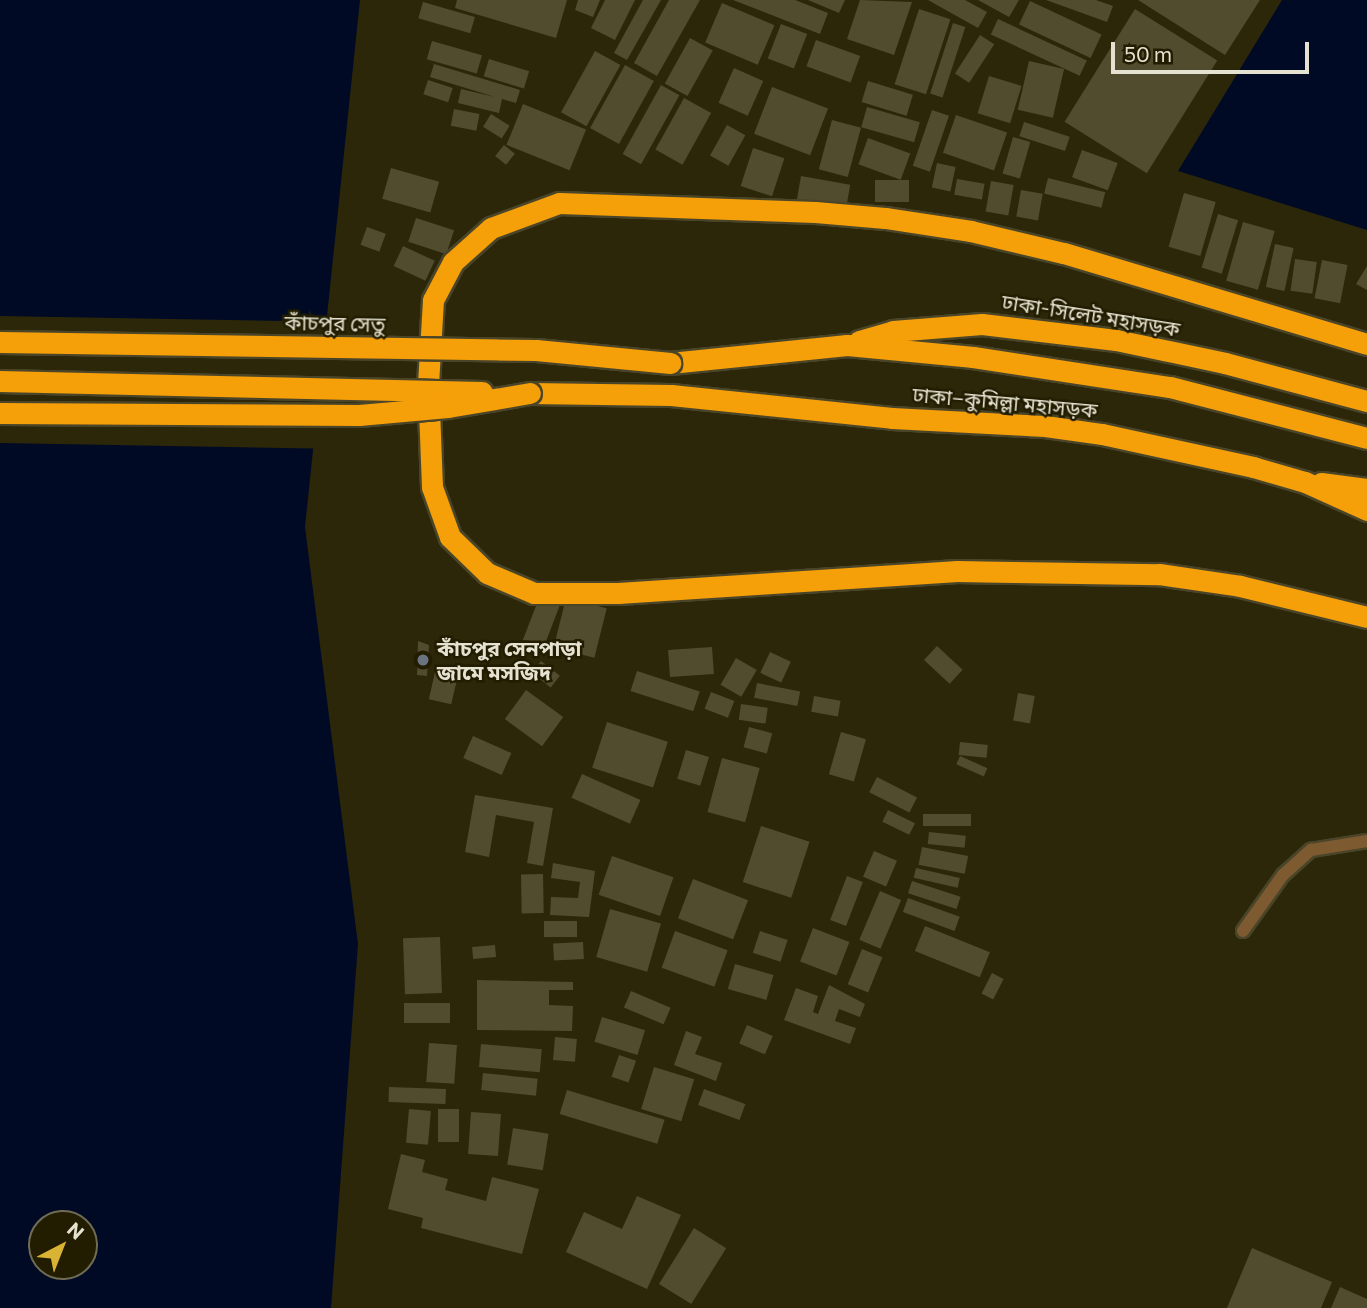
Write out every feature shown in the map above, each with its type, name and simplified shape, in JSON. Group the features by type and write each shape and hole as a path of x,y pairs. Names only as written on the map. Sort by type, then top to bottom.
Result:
{"highway":[{"path":"1367,344 1063,253 971,231 885,218 747,208 559,203 491,229 453,262 433,300 428,383 432,487 450,537 487,573 534,593 618,593 957,571 1159,574 1240,586 1367,617"},
{"name":"ঢাকা-সিলেট মহাসড়ক","path":"847,345 893,331 982,324 1116,340 1300,382 1367,401"},
{"name":"কাঁচপুর সেতু","path":"0,342 536,350 670,363"},
{"name":"ঢাকা–কুমিল্লা মহাসড়ক","path":"670,363 847,345 1082,372 1170,387 1367,438"},
{"path":"0,381 530,393"},
{"path":"0,413 359,415 448,407 530,393"},
{"name":"ঢাকা–কুমিল্লা মহাসড়ক","path":"530,393 671,395 892,418 1045,426 1207,456 1305,482 1367,510"},
{"path":"1305,482 1367,489"}],"lane":[{"path":"1243,930 1283,875 1311,850 1367,841"}],"water":[{"path":"0,0 360,0 305,527 358,944 331,1308 0,1308"},
{"path":"1282,0 1367,0 1367,230 1178,171"}],"pier":[{"path":"0,316 330,322 328,449 0,443"}],"building":[{"path":"457,0 567,0 556,38 455,8"},
{"path":"578,0 600,0 593,17 575,10"},
{"path":"605,0 635,0 615,40 591,28"},
{"path":"643,0 661,0 627,60 614,53"},
{"path":"669,0 700,0 657,76 634,63"},
{"path":"733,0 795,0 828,13 820,34"},
{"path":"808,0 845,0 839,13"},
{"path":"860,0 912,2 894,55 847,39"},
{"path":"928,0 965,0 987,12 978,28"},
{"path":"978,0 1019,0 1009,17"},
{"path":"1046,0 1096,0 1113,6 1107,22"},
{"path":"1138,0 1260,0 1225,55"},
{"path":"1030,1 1102,34 1091,58 1019,25"},
{"path":"423,2 475,17 470,33 418,18"},
{"path":"722,3 774,25 758,65 705,43"},
{"path":"919,9 950,19 926,94 895,84"},
{"path":"1135,9 1217,60 1147,173 1065,122"},
{"path":"998,19 1087,60 1080,76 991,34"},
{"path":"953,23 965,27 942,97 930,93"},
{"path":"781,24 807,34 794,69 768,59"},
{"path":"980,35 994,44 969,83 955,74"},
{"path":"690,38 713,51 688,96 665,83"},
{"path":"816,40 860,56 851,82 806,66"},
{"path":"432,41 482,55 477,74 427,59"},
{"path":"595,51 620,65 586,126 561,112"},
{"path":"489,59 529,71 524,88 484,76"},
{"path":"1029,61 1064,69 1053,118 1018,110"},
{"path":"434,64 520,90 516,103 502,99 499,113 458,103 461,89 495,97 430,77"},
{"path":"625,65 654,81 619,144 590,128"},
{"path":"734,68 763,81 748,116 719,103"},
{"path":"989,76 1022,86 1010,123 978,113"},
{"path":"428,80 453,88 448,102 423,94"},
{"path":"868,81 913,95 907,116 862,102"},
{"path":"661,85 679,95 641,164 623,154"},
{"path":"772,87 828,109 810,155 754,134"},
{"path":"684,98 711,113 683,165 655,150"},
{"path":"523,104 586,129 570,170 507,145"},
{"path":"867,107 920,122 914,142 861,127"},
{"path":"454,109 480,114 476,131 451,126"},
{"path":"932,110 949,116 930,172 913,166"},
{"path":"491,114 510,126 502,138 483,127"},
{"path":"956,115 1007,133 994,170 943,153"},
{"path":"832,120 861,128 848,177 819,169"},
{"path":"1024,122 1070,137 1065,151 1019,136"},
{"path":"727,125 745,135 728,166 710,156"},
{"path":"1013,137 1030,142 1020,178 1003,174"},
{"path":"868,138 910,153 901,180 858,164"},
{"path":"504,145 515,154 506,165 495,156"},
{"path":"753,148 784,158 772,196 741,186"},
{"path":"1082,150 1118,163 1108,190 1072,177"},
{"path":"937,163 956,167 950,191 932,187"},
{"path":"391,168 439,182 430,213 382,199"},
{"path":"801,176 850,185 846,207 797,199"},
{"path":"1048,178 1105,192 1101,208 1044,194"},
{"path":"957,179 985,184 982,200 954,195"},
{"path":"875,180 909,180 909,202 875,202"},
{"path":"991,181 1014,185 1008,216 986,212"},
{"path":"1021,190 1043,194 1038,220 1016,217"},
{"path":"1184,193 1216,202 1200,256 1169,247"},
{"path":"1218,214 1238,220 1222,274 1202,268"},
{"path":"416,218 454,230 446,254 408,242"},
{"path":"1243,222 1275,231 1258,290 1226,281"},
{"path":"367,227 386,234 379,252 361,245"},
{"path":"1275,244 1294,248 1284,291 1266,287"},
{"path":"403,246 435,261 425,281 394,266"},
{"path":"1295,259 1317,262 1312,294 1291,291"},
{"path":"1322,260 1348,265 1340,303 1315,298"},
{"path":"1367,266 1367,290 1356,284"},
{"path":"539,598 560,606 543,648 523,640"},
{"path":"566,598 607,608 594,658 554,647"},
{"name":"কাঁচপুর সেনপাড়া জামে মসজিদ","path":"418,641 429,645 427,676 417,675"},
{"path":"937,646 963,670 950,684 924,660"},
{"path":"712,647 714,674 670,677 668,650"},
{"path":"770,652 791,662 781,683 760,673"},
{"path":"736,658 757,670 741,697 720,685"},
{"path":"541,661 560,676 551,688 532,673"},
{"path":"436,668 458,673 451,704 429,699"},
{"path":"637,671 700,691 693,711 631,691"},
{"path":"757,683 800,691 797,706 754,698"},
{"path":"526,690 563,717 542,746 505,719"},
{"path":"711,692 734,701 728,718 705,709"},
{"path":"1018,693 1035,696 1030,724 1013,721"},
{"path":"814,696 841,701 838,716 811,712"},
{"path":"741,704 768,708 766,724 739,720"},
{"path":"607,722 668,742 653,787 592,768"},
{"path":"749,727 772,733 767,753 744,747"},
{"path":"841,732 866,739 854,781 829,774"},
{"path":"473,736 511,753 502,775 463,758"},
{"path":"960,742 988,745 986,758 959,755"},
{"path":"686,750 709,757 700,786 677,779"},
{"path":"960,756 987,768 984,776 956,764"},
{"path":"722,758 760,768 745,822 708,812"},
{"path":"582,774 640,800 630,824 571,798"},
{"path":"877,777 917,797 909,813 869,792"},
{"path":"475,795 553,808 543,866 527,863 534,822 496,815 489,857 465,852"},
{"path":"888,810 915,823 909,835 882,822"},
{"path":"923,814 971,814 971,826 923,826"},
{"path":"761,826 810,842 791,898 743,882"},
{"path":"929,832 966,836 965,848 928,844"},
{"path":"922,847 968,856 965,874 919,865"},
{"path":"874,851 897,861 886,887 863,877"},
{"path":"612,856 673,877 660,916 599,895"},
{"path":"553,863 595,871 589,917 550,915 551,897 578,898 580,882 551,878"},
{"path":"916,868 960,878 958,888 914,878"},
{"path":"521,874 543,874 544,913 522,913"},
{"path":"847,876 863,882 846,926 830,920"},
{"path":"693,879 748,900 733,939 678,918"},
{"path":"912,881 961,897 956,909 908,893"},
{"path":"880,891 901,900 880,949 859,940"},
{"path":"908,898 960,917 955,931 903,912"},
{"path":"610,909 661,924 647,972 596,957"},
{"path":"544,921 577,921 577,937 544,937"},
{"path":"925,926 990,952 980,977 915,951"},
{"path":"813,928 849,942 837,976 800,962"},
{"path":"675,931 728,950 714,987 662,968"},
{"path":"760,931 788,940 780,962 753,953"},
{"path":"440,937 442,993 405,994 403,938"},
{"path":"583,942 584,959 554,961 553,944"},
{"path":"495,945 496,957 473,959 472,947"},
{"path":"862,949 882,957 868,992 848,984"},
{"path":"735,964 773,975 766,1000 728,989"},
{"path":"992,973 1004,979 993,999 982,993"},
{"path":"477,980 573,982 573,990 549,990 549,1005 573,1006 572,1031 477,1030"},
{"path":"829,985 865,1004 860,1017 839,1009 835,1021 856,1028 850,1044 784,1020 796,988 818,996 813,1012 818,1014"},
{"path":"631,991 671,1008 664,1024 624,1008"},
{"path":"404,1003 450,1003 450,1023 404,1023"},
{"path":"602,1017 645,1030 637,1055 594,1042"},
{"path":"747,1025 773,1036 765,1054 739,1043"},
{"path":"686,1031 702,1037 695,1054 722,1063 716,1081 674,1065"},
{"path":"555,1037 577,1039 575,1062 553,1060"},
{"path":"429,1043 457,1045 454,1084 426,1082"},
{"path":"481,1044 542,1049 540,1072 479,1067"},
{"path":"619,1055 636,1061 629,1083 612,1077"},
{"path":"654,1067 694,1079 681,1121 641,1109"},
{"path":"483,1073 538,1079 536,1096 481,1090"},
{"path":"389,1087 446,1089 445,1104 388,1102"},
{"path":"704,1089 745,1104 740,1120 698,1105"},
{"path":"567,1090 665,1120 657,1144 560,1114"},
{"path":"409,1109 431,1111 428,1145 406,1143"},
{"path":"438,1109 459,1109 459,1142 438,1142"},
{"path":"471,1112 501,1114 498,1156 468,1154"},
{"path":"513,1128 549,1134 543,1170 507,1165"},
{"path":"401,1154 425,1160 422,1172 448,1179 445,1190 486,1201 492,1177 539,1189 522,1254 421,1228 423,1218 388,1209"},
{"path":"637,1196 681,1215 647,1289 566,1252 584,1212 622,1229"},
{"path":"694,1228 726,1248 691,1304 659,1284"},
{"path":"1252,1248 1332,1282 1321,1308 1227,1308"},
{"path":"1340,1287 1367,1299 1367,1308 1331,1308"}],"place":[{"name":"কাঁচপুর সেনপাড়া জামে মসজিদ","path":"423,660"}]}
